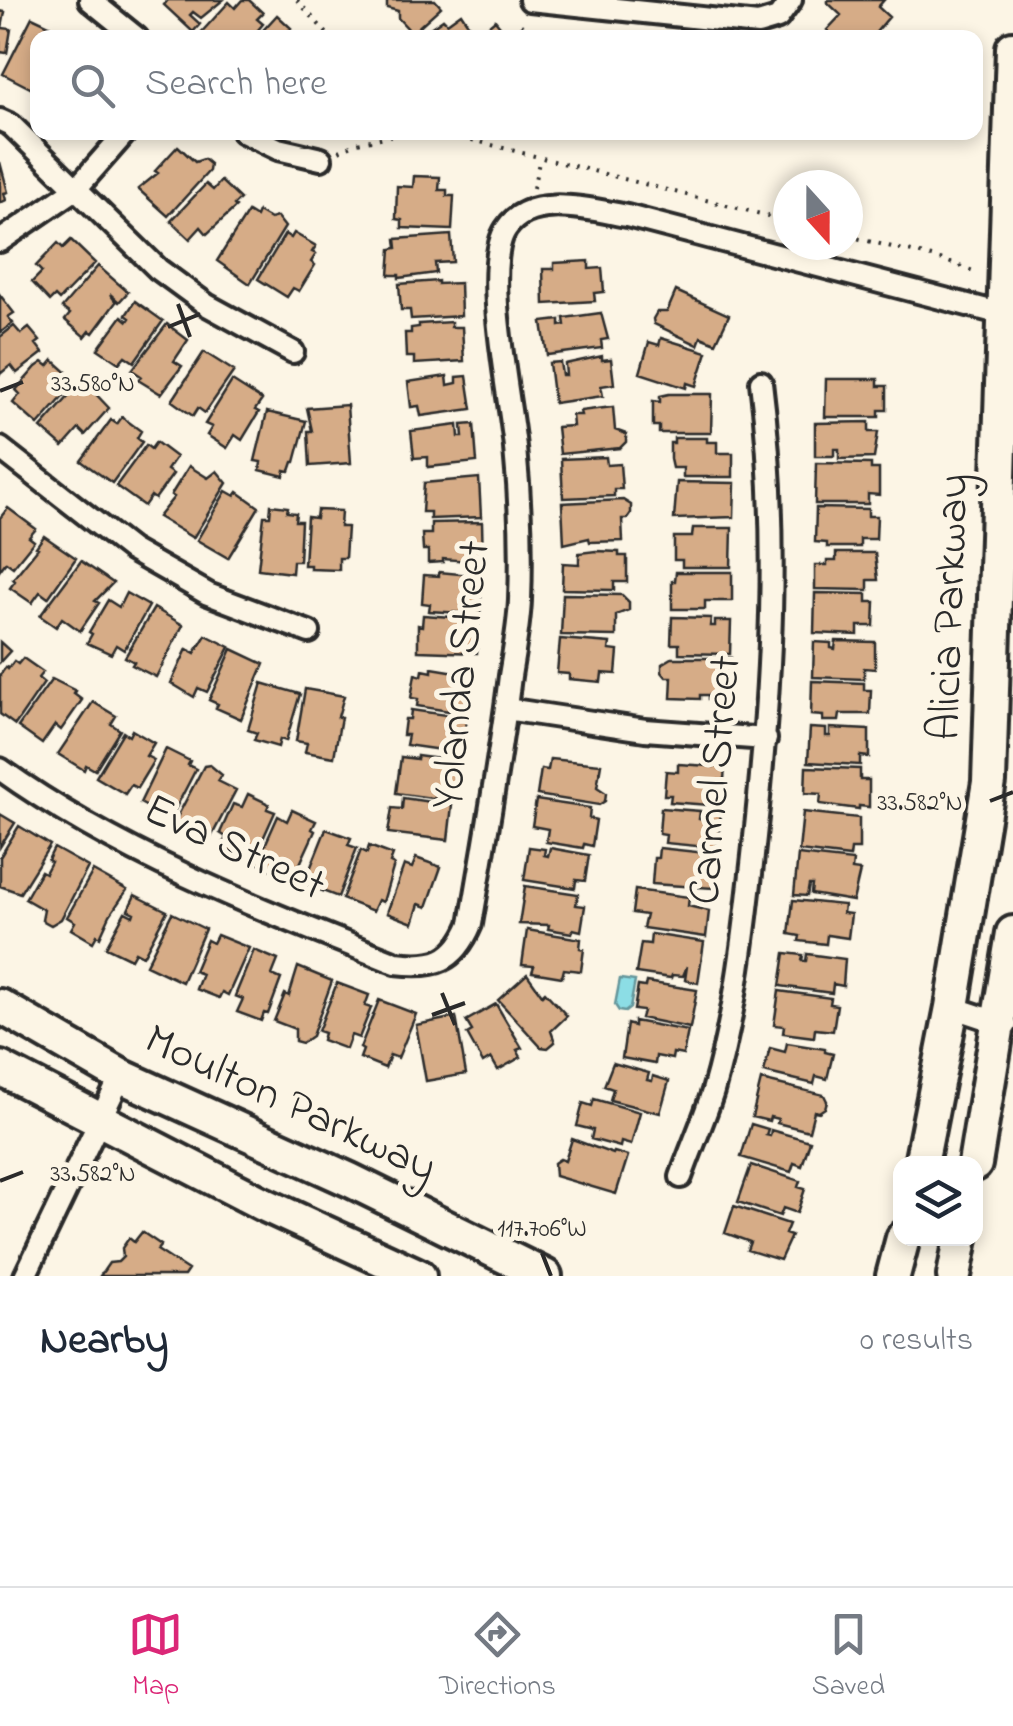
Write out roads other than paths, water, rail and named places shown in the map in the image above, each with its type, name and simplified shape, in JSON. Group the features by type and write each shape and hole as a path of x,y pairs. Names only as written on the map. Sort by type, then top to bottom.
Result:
{"main road":[{"name":"Alicia Parkway","path":"923,1156 990,782 1010,315 1007,184 1013,48"},
{"path":"977,1156 1007,1025 1013,933"},
{"name":"Moulton Parkway","path":"0,1006 121,1076 350,1180 545,1276"},
{"path":"0,1068 264,1204 419,1276"},
{"path":"893,1276 901,1246"},
{"path":"954,1276 960,1246"}],"street":[{"path":"90,0 127,30"},
{"path":"530,0 758,24 778,18 791,0"},
{"path":"0,120 11,125 158,269 207,305 293,352"},
{"path":"0,241 76,189 119,140"},
{"path":"259,140 278,149 321,159"},
{"name":"Yolanda Street","path":"448,958 463,944 472,924 520,603 520,509 501,332 498,253 504,232 522,214 562,207 628,216 1010,315"},
{"name":"Carmel Street","path":"681,1176 712,1093 727,1033 748,908 766,739 770,454 761,382"},
{"path":"0,448 131,550 208,594 309,632"},
{"path":"506,710 645,730 766,739"},
{"name":"Eva Street","path":"0,768 96,830 234,899 396,963 421,966 448,958"},
{"path":"952,1007 1007,1025"},
{"path":"26,1276 121,1076"}],"water":[{"path":"620,979 635,981 630,1008 625,1012 615,1005"}]}
